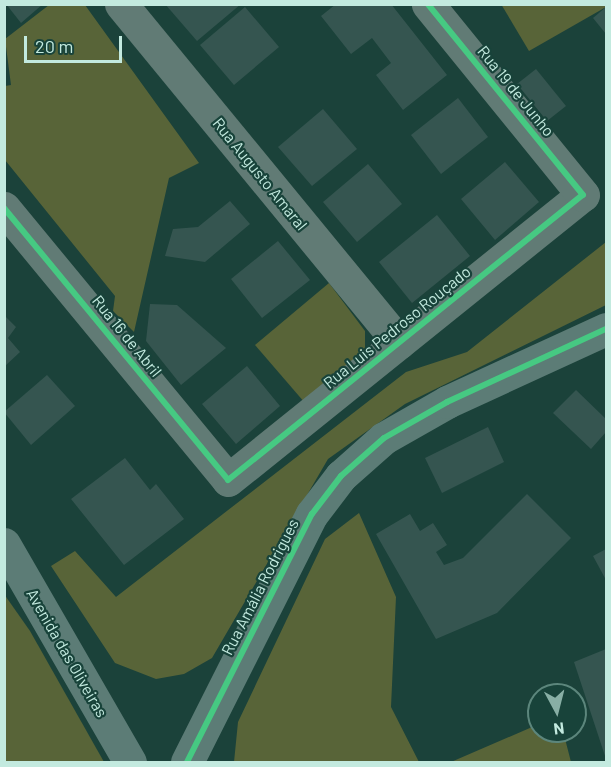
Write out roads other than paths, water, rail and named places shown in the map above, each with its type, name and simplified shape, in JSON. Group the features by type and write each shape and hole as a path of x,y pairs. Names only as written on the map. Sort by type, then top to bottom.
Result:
{"street":[{"name":"Rua Augusto Amaral","path":"121,4 399,343"},
{"name":"Rua 19 de Junho","path":"428,4 583,195"},
{"name":"Rua Luis Pedroso Rouçado","path":"228,480 583,195"},
{"name":"Rua 16 de Abril","path":"4,208 228,480"},
{"name":"Rua Amália Rodrigues","path":"187,762 312,514 341,476 384,438 447,402 606,328"},
{"name":"Avenida das Oliveiras","path":"4,544 130,762"}]}
